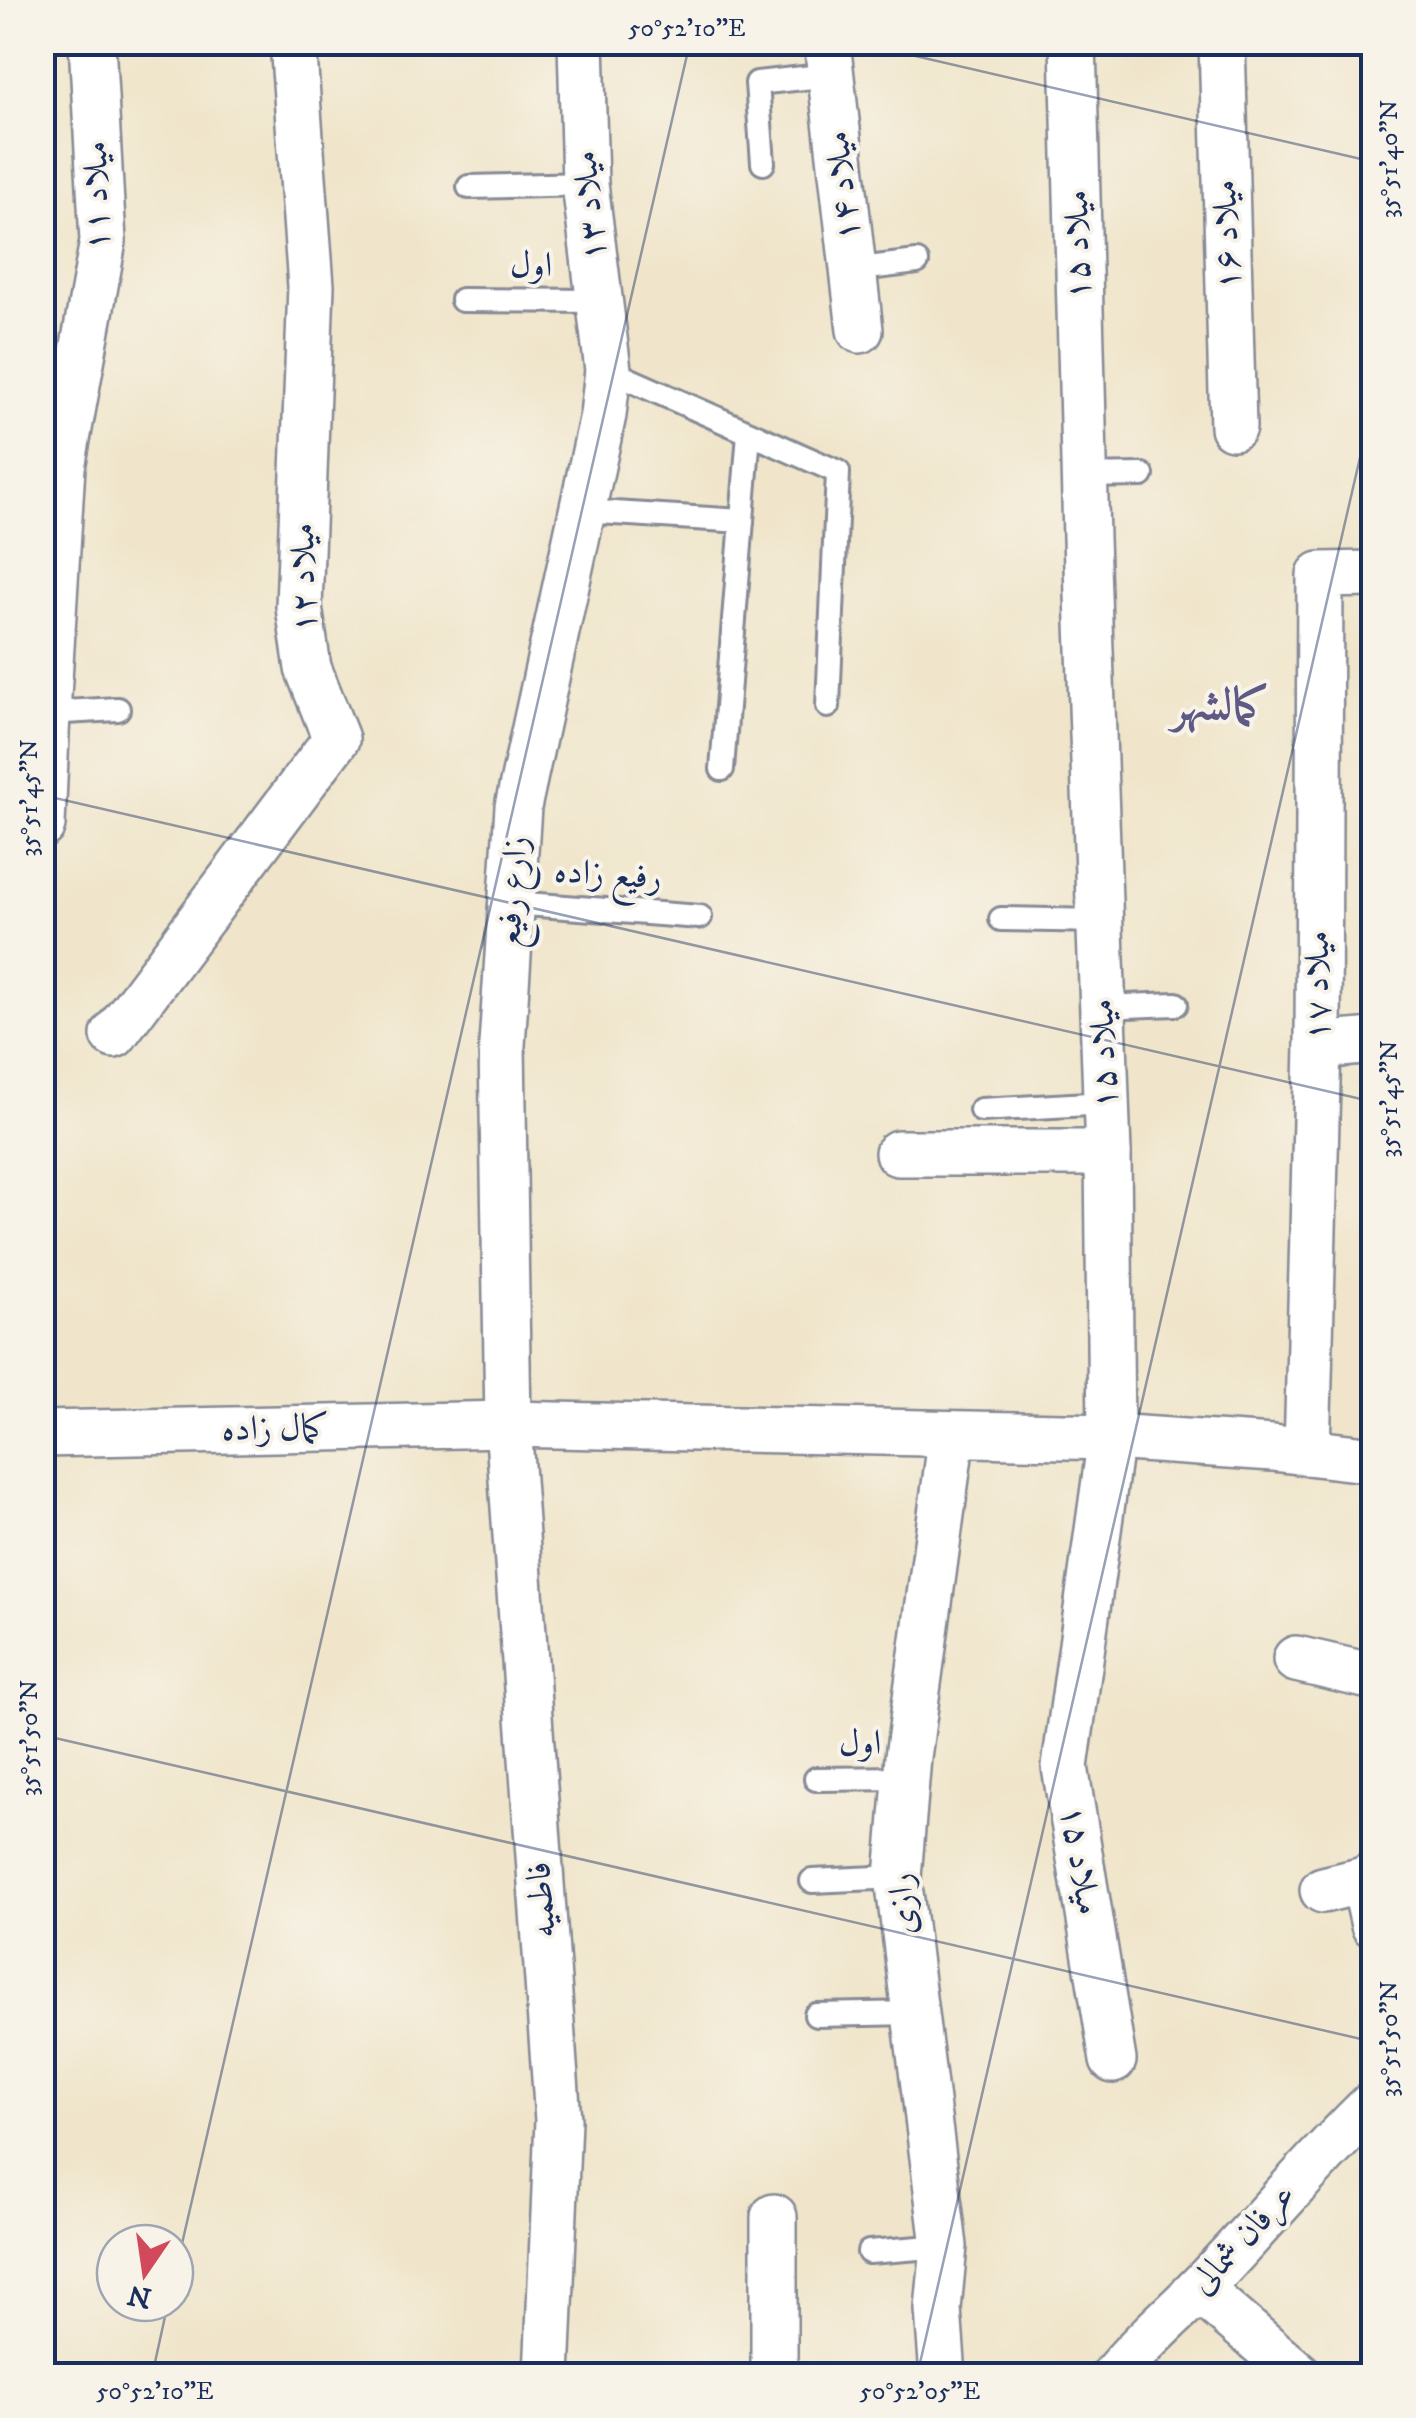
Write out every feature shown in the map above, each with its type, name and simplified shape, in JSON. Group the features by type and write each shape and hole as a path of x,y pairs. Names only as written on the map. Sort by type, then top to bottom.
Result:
{"street":[{"name":"میلاد ۱۱","path":"42,826 62,467 103,241 92,42"},
{"name":"میلاد ۱۲","path":"114,1035 336,739 308,668 298,607 311,286 292,42"},
{"name":"میلاد ۱۳","path":"582,42 585,184 608,370"},
{"name":"میلاد ۱۵","path":"1074,42 1084,476 1108,1153 1110,1437 1066,1766 1113,2060"},
{"name":"میلاد ۱۶","path":"1222,42 1232,427"},
{"name":"میلاد ۱۴","path":"829,59 860,330"},
{"name":"زارع رفیع","path":"508,1424 502,1045 518,807 603,415 608,370"},
{"name":"میلاد ۱۷","path":"1306,1452 1318,1046 1320,575 1374,574"},
{"path":"1318,1046 1374,1041"},
{"path":"898,1153 1108,1153"},
{"name":"کمال زاده","path":"42,1434 508,1424 1110,1437 1274,1448 1374,1460"},
{"name":"فاطمیه","path":"508,1424 558,2120 547,2376"},
{"name":"رازی","path":"944,2376 938,2309 944,2246 898,1878 906,1778 952,1434"},
{"path":"1296,1659 1374,1677"},
{"path":"1354,1881 1374,1925"},
{"name":"عرفان شمالی","path":"1114,2376 1327,2147 1374,2103"},
{"path":"774,2217 774,2376"},
{"path":"1199,2289 1300,2376"}],"lane":[{"path":"763,162 757,82 829,59"},
{"path":"469,187 585,184"},
{"path":"852,270 918,262"},
{"name":"اول","path":"462,300 600,301"},
{"path":"608,370 838,472 828,706"},
{"path":"722,769 749,433"},
{"path":"1084,476 1142,475"},
{"path":"582,511 742,521"},
{"path":"47,712 118,710"},
{"name":"رفیع زاده","path":"512,903 700,917"},
{"path":"1001,919 1099,921"},
{"path":"1102,1007 1176,1004"},
{"path":"980,1110 1106,1103"},
{"name":"اول","path":"816,1779 906,1778"},
{"path":"812,1882 898,1878"},
{"path":"816,2015 914,2012"},
{"path":"869,2252 944,2246"}],"district":[{"name":"کمالشهر","path":"1220,706"}]}
